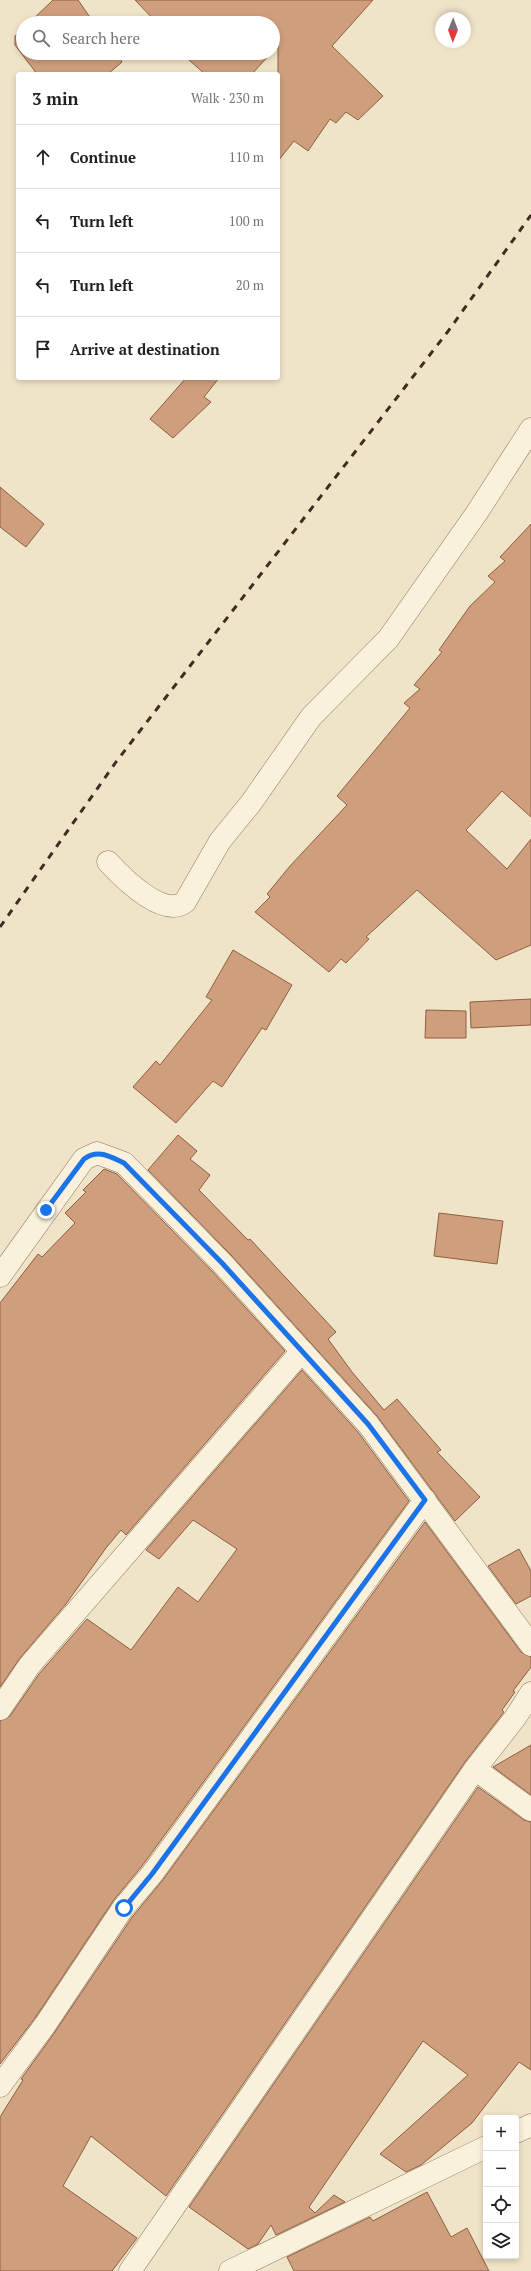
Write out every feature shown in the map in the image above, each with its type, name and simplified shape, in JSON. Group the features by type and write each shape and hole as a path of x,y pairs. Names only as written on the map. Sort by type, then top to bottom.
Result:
{"street":[{"path":"108,862 122,877 152,899 171,907 180,906 185,902 220,841 251,803 311,717 388,639 476,514 531,429"},
{"path":"0,1276 84,1159 97,1153 106,1154 124,1163 222,1263 368,1424 531,1645"},
{"path":"0,1709 29,1666 302,1351"},
{"path":"0,2086 45,2025 124,1908 152,1874 425,1500"},
{"path":"130,2271 475,1769 515,1718 531,1693"},
{"path":"475,1769 531,1810"},
{"path":"519,2131 531,2125"},
{"path":"230,2271 483,2148"}],"building":[{"path":"53,0 78,0 89,16 36,16"},
{"path":"135,0 373,0 332,46 383,96 358,120 346,112 336,123 330,119 308,151 294,141 280,158 280,72 278,72 278,60 280,60 280,16 150,16"},
{"path":"16,35 16,46 15,45"},
{"path":"26,60 121,60 122,62 110,72 35,72"},
{"path":"189,60 265,60 254,72 203,72"},
{"path":"184,380 217,380 204,397 211,402 173,438 150,419"},
{"path":"0,487 44,524 26,547 0,527"},
{"path":"531,524 531,817 502,791 466,830 507,869 531,839 531,945 496,960 417,890 366,937 369,939 346,963 341,959 329,972 255,912 270,897 267,894 290,866 347,805 337,796 410,708 404,703 420,689 414,685 442,652 439,650 470,606 495,582 488,576 505,561 500,557"},
{"path":"233,950 292,985 266,1030 262,1028 222,1087 213,1081 176,1123 133,1087 156,1061 160,1065 212,1000 206,997"},
{"path":"531,999 531,1025 471,1028 470,1002"},
{"path":"426,1010 466,1011 466,1038 425,1038"},
{"path":"178,1135 197,1151 190,1159 210,1175 199,1190 248,1240 250,1239 336,1332 328,1339 352,1372 384,1410 397,1399 441,1450 437,1452 480,1497 455,1521 377,1416 231,1255 148,1170"},
{"path":"104,1169 117,1174 213,1272 285,1351 126,1535 121,1530 106,1548 66,1604 20,1658 0,1687 0,1303 38,1254 42,1257 75,1223 65,1213 86,1192 83,1190"},
{"path":"439,1213 503,1221 497,1264 434,1256"},
{"path":"302,1370 358,1432 409,1501 142,1866 113,1901 35,2018 0,2064 0,1721 10,1716 39,1674 87,1619 131,1650 178,1587 198,1602 237,1549 193,1520 159,1559 146,1550"},
{"path":"425,1522 521,1652 531,1657 531,1667 513,1691 515,1692 502,1710 504,1712 465,1762 166,2196 91,2136 63,2186 137,2238 112,2271 0,2271 0,2117 23,2080 21,2079 55,2032 133,1916 162,1881"},
{"path":"519,1549 531,1571 531,1596 516,1604 488,1566"},
{"path":"531,1745 531,1795 493,1767"},
{"path":"478,1787 524,1820 531,1822 531,2070 519,2062 472,2123 421,2165 406,2172 380,2154 468,2075 423,2041 309,2207 315,2213 334,2195 345,2202 276,2235 271,2225 258,2244 248,2249 189,2207"},
{"path":"427,2192 451,2237 467,2228 489,2271 294,2271 287,2257 370,2217 373,2221"}],"railway":[{"path":"0,927 116,762 449,330 531,215"}],"route":[{"path":"46,1210 84,1159 90,1154 106,1154 124,1163 222,1263 368,1424 425,1500 152,1874 124,1908"}]}
